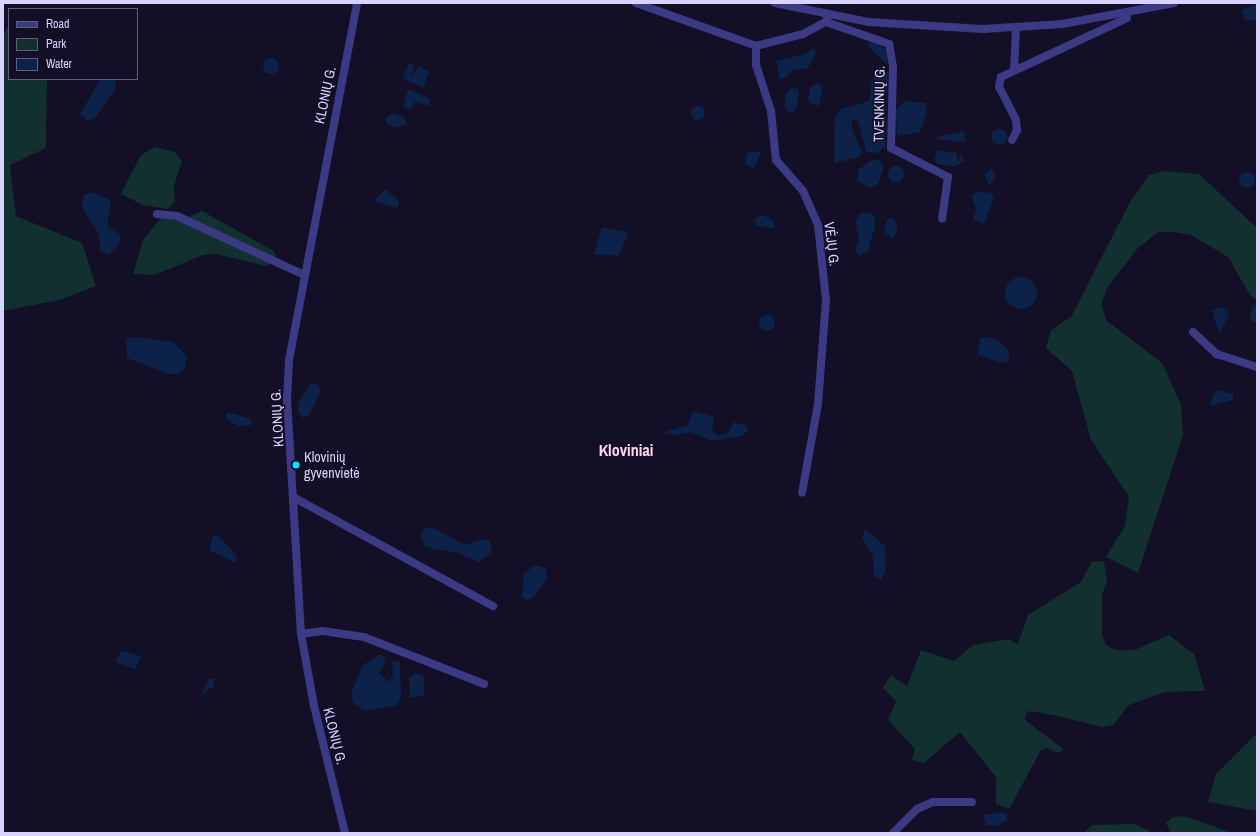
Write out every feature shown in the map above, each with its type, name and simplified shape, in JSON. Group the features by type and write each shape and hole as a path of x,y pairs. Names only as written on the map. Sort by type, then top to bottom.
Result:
{"street":[{"name":"KLONIŲ G.","path":"345,833 314,706 301,634 287,400 289,360 357,3"},
{"path":"636,3 756,46 803,34 827,19"},
{"path":"775,3 827,19 915,27 1016,28 1069,23 1174,3"},
{"path":"1012,140 1017,130 1016,120 999,82 1014,69 1127,18"},
{"name":"TVENKINIŲ G.","path":"827,19 889,44 893,68 891,148 948,177 942,219"},
{"path":"1014,69 1016,28"},
{"name":"VĖJŲ G.","path":"756,46 756,65 771,111 776,160 803,191 818,225 825,320 818,404 802,493"},
{"path":"157,214 176,216 304,275"},
{"path":"1193,332 1217,354 1257,367"},
{"path":"293,497 493,606"},
{"path":"301,634 323,630 364,637 484,684"},
{"path":"893,833 917,809 933,802 972,802"}],"green space":[{"path":"8,26 8,80 47,80 46,148 10,165 16,216 82,243 96,286 59,300 3,311 3,35"},
{"path":"155,147 175,152 182,161 174,186 175,202 168,209 143,205 121,194 141,155"},
{"path":"1165,171 1199,174 1257,228 1257,301 1250,295 1228,257 1191,235 1175,232 1158,232 1138,248 1107,288 1101,305 1107,321 1162,363 1181,404 1183,435 1138,573 1106,557 1125,526 1129,497 1091,440 1072,371 1046,348 1051,330 1071,317 1130,202 1149,175"},
{"path":"202,211 274,251 277,259 266,266 216,254 203,255 154,275 133,274 143,240 161,218 181,220"},
{"path":"1104,561 1107,581 1102,594 1102,635 1106,645 1115,650 1135,650 1169,635 1194,654 1205,691 1165,692 1129,705 1113,725 1102,727 1031,711 1026,714 1025,720 1063,749 1059,753 1047,748 1041,750 1009,809 996,804 996,777 960,732 924,763 912,760 915,749 888,720 896,701 883,688 891,675 907,686 921,650 954,661 973,645 1009,639 1018,644 1028,615 1081,582 1092,562"},
{"path":"1257,733 1257,811 1208,802 1216,774"},
{"path":"1181,816 1188,817 1231,833 1171,833 1166,823 1171,818"},
{"path":"1135,824 1153,833 1084,833 1092,825"}],"water":[{"path":"1257,4 1257,20 1244,20 1242,10"},
{"path":"870,41 886,49 887,64 868,47"},
{"path":"813,48 816,52 808,68 790,71 786,78 780,79 776,61 805,54"},
{"path":"271,58 278,63 279,66 274,73 271,74 264,69 263,66 268,59"},
{"path":"409,63 414,65 411,78 419,66 429,72 423,88 403,78"},
{"path":"879,66 888,72 887,92 878,107 880,124 880,106 886,106 885,146 878,153 866,152 858,121 853,119 851,127 862,151 860,157 834,163 835,117 841,109 869,101 871,84"},
{"path":"100,80 115,80 116,88 95,118 87,121 80,113"},
{"path":"817,83 823,87 819,106 810,103 808,99 810,87"},
{"path":"791,88 798,89 799,95 796,110 789,113 785,108 785,95"},
{"path":"408,89 430,99 429,106 415,102 410,109 403,107"},
{"path":"907,101 925,103 927,112 920,132 897,136 896,109"},
{"path":"695,106 701,106 705,110 705,116 701,120 695,120 691,116 691,110"},
{"path":"393,114 403,117 407,124 397,128 387,124 385,118"},
{"path":"999,129 1006,134 1007,137 1002,144 999,145 992,140 991,137 996,130"},
{"path":"964,131 965,142 936,139 939,136"},
{"path":"750,151 762,152 753,168 746,164 746,155"},
{"path":"938,151 956,152 958,161 961,155 964,161 954,167 938,164 934,160"},
{"path":"880,160 884,167 878,184 870,188 857,181 859,169 870,161"},
{"path":"893,166 899,166 904,171 902,180 899,182 893,182 888,177 888,171"},
{"path":"992,168 995,177 989,186 985,174"},
{"path":"1244,172 1250,172 1255,177 1253,186 1250,188 1244,188 1239,183 1239,177"},
{"path":"385,189 399,201 398,208 374,201"},
{"path":"977,191 992,193 994,198 984,224 973,219 976,209 972,196"},
{"path":"94,192 111,201 107,224 121,237 117,247 108,255 100,250 99,235 82,207 84,195"},
{"path":"868,212 874,215 875,226 868,251 860,256 855,251 859,238 855,221 861,213"},
{"path":"763,215 773,221 775,228 756,226 755,218"},
{"path":"893,217 898,228 893,239 884,233 887,220"},
{"path":"602,227 628,233 619,256 594,254"},
{"path":"1021,277 1027,278 1034,284 1037,293 1036,299 1030,306 1021,309 1015,308 1008,302 1005,293 1006,287 1012,280"},
{"path":"1257,304 1257,323 1249,319 1253,306"},
{"path":"1223,307 1229,315 1219,334 1212,310"},
{"path":"764,315 770,315 775,320 773,329 770,331 764,331 759,326 759,320"},
{"path":"133,337 174,342 187,358 185,368 179,374 169,374 127,358 126,339"},
{"path":"986,337 998,340 1009,351 1009,361 1002,363 978,355 980,339"},
{"path":"311,383 319,385 320,392 309,416 302,418 298,411 299,402"},
{"path":"1216,390 1233,394 1233,400 1209,406"},
{"path":"693,411 714,417 712,431 718,436 728,433 734,422 747,426 748,431 742,436 712,441 691,432 673,435 662,433 688,425"},
{"path":"227,412 251,419 252,425 239,426 226,419"},
{"path":"432,527 465,545 483,539 490,541 492,553 479,562 458,553 425,547 420,535 424,528"},
{"path":"865,529 885,546 885,572 881,580 874,576 873,557 862,538"},
{"path":"218,535 236,555 236,563 209,550 213,536"},
{"path":"534,565 545,568 548,578 533,598 526,600 522,597 524,574"},
{"path":"121,651 141,656 135,669 115,662"},
{"path":"380,654 386,661 379,673 387,682 393,676 392,661 400,662 401,699 396,705 364,711 353,703 351,693 363,665"},
{"path":"416,673 424,677 424,695 410,698 409,677"},
{"path":"209,678 214,679 214,686 201,695"},
{"path":"1000,812 1007,814 1007,820 997,826 986,825 983,815"}],"place":[{"name":"Klovinių gyvenvietė","path":"296,465"}],"district":[{"name":"Kloviniai","path":"626,450"}]}
